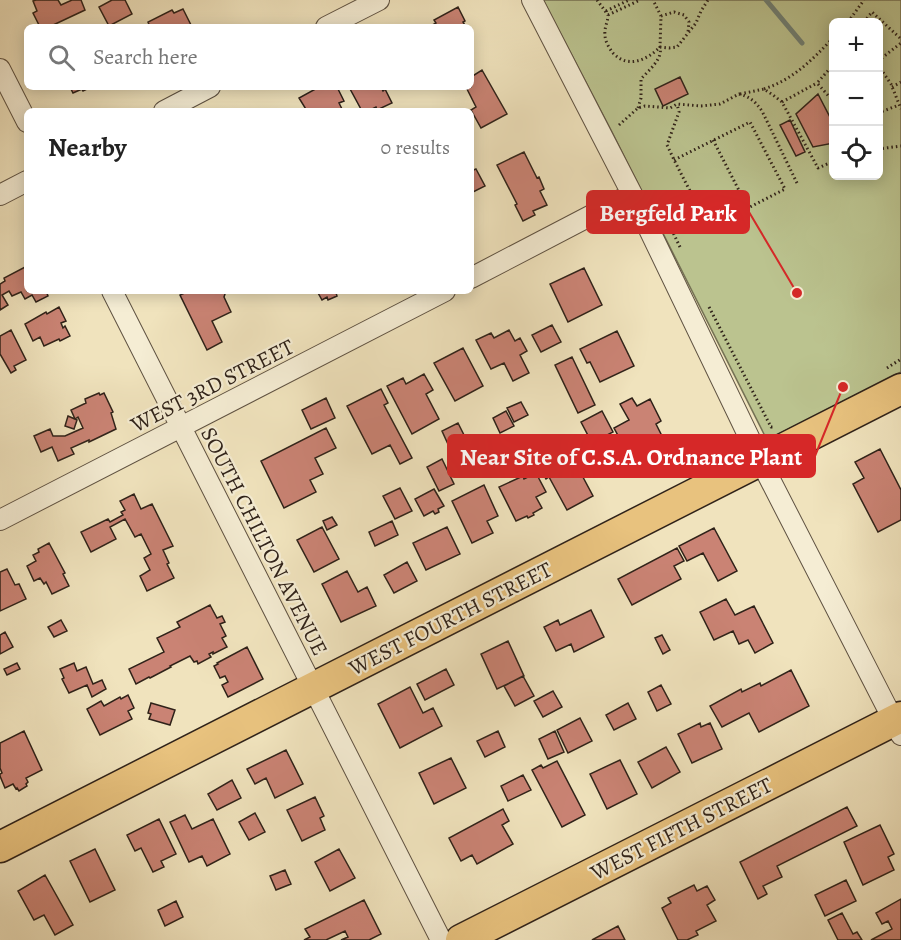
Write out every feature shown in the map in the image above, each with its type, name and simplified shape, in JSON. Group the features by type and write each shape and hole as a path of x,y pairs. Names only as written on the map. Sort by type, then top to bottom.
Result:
{"main road":[{"name":"WEST FOURTH STREET","path":"0,847 901,389"},
{"name":"WEST FIFTH STREET","path":"461,940 899,724"}],"street":[{"path":"333,24 379,0"},
{"path":"532,0 632,194 760,460 899,724"},
{"path":"0,69 24,116"},
{"path":"170,108 204,90"},
{"path":"0,195 24,183"},
{"path":"474,276 632,194"},
{"name":"SOUTH CHILTON AVENUE","path":"114,294 441,940"},
{"name":"WEST 3RD STREET","path":"0,520 439,294"}],"path":[{"path":"597,0 607,13 605,35 611,51 618,57 627,62 637,62 652,55 660,47"},
{"path":"607,13 629,0"},
{"path":"607,13 640,0"},
{"path":"638,108 641,98 641,79 660,57 662,51 660,47 661,16 653,0 648,0"},
{"path":"660,47 676,47 696,23 708,0"},
{"path":"851,18 864,0"},
{"path":"661,16 674,12 684,15 689,22 688,34"},
{"path":"867,18 872,12 878,18"},
{"path":"883,23 901,41 883,59"},
{"path":"619,125 638,108 645,106 670,108 677,104 701,106 720,104 739,94 776,85 796,73 829,42"},
{"path":"782,102 817,83 829,70"},
{"path":"883,76 892,87 900,107 883,111"},
{"path":"892,87 901,82"},
{"path":"817,83 829,96"},
{"path":"764,89 782,102 818,168 829,163"},
{"path":"739,94 755,101 762,111 797,183"},
{"path":"674,160 750,122 785,189 709,228 674,160 667,145 680,112 677,104"},
{"path":"713,140 748,208"},
{"path":"883,148 901,146"},
{"path":"663,210 692,195"}],"green space":[{"path":"543,0 901,0 901,372 767,440"}],"building":[{"path":"58,0 61,5 72,0 81,0 85,10 55,24 38,24 33,13 37,11 33,1"},
{"path":"112,0 125,0 132,14 113,24 108,24 99,7"},
{"path":"458,7 465,21 464,24 434,24 436,23 434,20"},
{"path":"183,9 190,24 149,24 148,22 172,10 174,13"},
{"path":"482,70 507,114 481,128 474,115 476,107 468,90 474,90 474,75"},
{"path":"680,77 688,94 663,106 655,89"},
{"path":"314,90 338,90 344,101 339,103 342,108 305,108 299,98"},
{"path":"351,90 386,90 392,103 381,108 360,108"},
{"path":"818,94 829,115 829,144 813,147 796,114"},
{"path":"790,120 805,152 796,156 780,125"},
{"path":"524,152 537,178 539,177 544,189 540,191 547,205 533,211 535,215 523,221 497,165"},
{"path":"476,169 485,186 474,192 474,170"},
{"path":"24,268 24,294 47,294 48,296 36,302 32,295 25,299 21,292 12,296 9,291 2,295 8,305 0,310 0,284 5,281 4,278"},
{"path":"584,268 602,305 568,322 550,284"},
{"path":"225,294 224,297 231,312 212,321 222,342 207,350 180,295"},
{"path":"319,294 336,294 337,296 328,300 327,297 322,300"},
{"path":"59,307 66,321 61,323 70,336 44,346 40,337 33,341 25,324"},
{"path":"552,325 561,342 541,352 532,335"},
{"path":"11,330 26,360 14,366 16,370 11,373 0,354 0,336"},
{"path":"509,330 515,341 520,338 527,351 520,355 529,373 513,381 504,363 491,369 476,340 491,333 494,338"},
{"path":"617,331 634,366 600,382 590,362 587,363 580,349"},
{"path":"463,348 483,386 455,401 434,363"},
{"path":"572,357 595,405 578,413 555,365"},
{"path":"424,374 433,390 426,394 439,419 412,434 387,386 403,378 406,384"},
{"path":"381,389 388,403 384,405 412,458 400,464 390,445 372,454 347,406"},
{"path":"99,393 100,395 104,393 113,412 111,413 116,429 71,448 74,454 58,461 52,447 41,452 34,436 50,429 53,436 65,436 83,428 78,417 75,419 71,410 86,403 85,399"},
{"path":"326,398 335,418 311,429 302,410"},
{"path":"632,398 637,406 650,399 661,421 656,424 670,452 648,463 634,435 621,441 614,428 629,420 620,404"},
{"path":"521,402 528,415 514,422 507,408"},
{"path":"506,411 514,426 500,433 493,418"},
{"path":"602,411 613,432 592,443 581,422"},
{"path":"68,416 77,420 74,429 65,426"},
{"path":"458,423 469,445 452,453 442,431"},
{"path":"326,428 336,448 315,458 323,474 310,480 316,492 284,508 261,461"},
{"path":"880,449 901,490 901,520 878,532 853,484 864,478 855,462"},
{"path":"569,451 593,496 567,510 549,477 546,479 539,467"},
{"path":"442,459 454,484 439,491 427,467"},
{"path":"536,473 546,492 536,497 542,508 528,518 527,516 516,521 499,487"},
{"path":"484,485 498,516 487,521 493,533 472,543 452,501"},
{"path":"400,488 412,511 395,519 383,496"},
{"path":"434,489 444,506 435,514 433,511 424,516 415,499"},
{"path":"134,494 141,509 152,504 173,546 163,550 174,578 147,591 140,576 150,570 144,558 151,554 141,534 135,537 125,519 110,527 116,539 91,552 81,532 108,519 110,522 123,515 121,512 125,510 120,501"},
{"path":"332,517 337,525 327,530 323,521"},
{"path":"392,521 398,535 375,546 369,532"},
{"path":"322,527 339,559 314,572 297,540"},
{"path":"447,527 460,554 426,570 413,543"},
{"path":"714,528 737,571 718,581 703,553 687,561 679,546"},
{"path":"49,543 65,573 63,574 69,586 52,594 46,582 44,584 40,578 34,581 27,566 36,561 33,555 39,552 38,549"},
{"path":"677,548 684,561 674,566 681,579 632,605 618,579"},
{"path":"407,562 417,581 394,593 384,575"},
{"path":"7,569 15,585 19,584 26,599 0,611 0,572"},
{"path":"347,571 358,592 367,587 376,606 341,622 322,584"},
{"path":"726,599 735,615 754,606 773,643 755,653 748,640 739,644 733,631 714,640 700,612"},
{"path":"210,605 217,618 222,616 225,622 220,624 226,636 222,638 227,647 209,654 211,657 198,664 190,656 136,684 129,669 164,652 157,638 180,627 177,622"},
{"path":"591,610 604,637 574,652 571,644 556,651 544,627 558,620 560,625"},
{"path":"61,620 67,631 54,637 48,627"},
{"path":"5,632 13,647 0,654 0,635"},
{"path":"662,635 670,650 663,654 655,638"},
{"path":"508,641 524,676 497,689 481,654"},
{"path":"247,647 263,679 228,697 222,685 228,682 225,676 220,678 214,666"},
{"path":"17,663 20,669 7,675 4,669"},
{"path":"74,663 77,671 86,667 93,684 102,680 106,689 92,697 87,685 69,693 60,669"},
{"path":"446,669 454,685 425,700 417,684"},
{"path":"791,670 809,706 759,732 749,713 722,727 710,706 741,689 742,692 760,683 761,686"},
{"path":"523,676 534,696 515,706 504,686"},
{"path":"661,685 671,704 657,711 648,692"},
{"path":"410,687 423,713 433,708 442,726 400,748 378,704"},
{"path":"553,691 562,707 543,717 534,701"},
{"path":"128,695 134,708 128,711 132,719 100,735 87,709 101,701 104,706"},
{"path":"151,703 175,710 170,725 149,719"},
{"path":"628,703 636,719 614,730 606,715"},
{"path":"580,718 592,741 568,753 557,730"},
{"path":"700,723 701,727 710,723 722,749 692,763 678,734"},
{"path":"24,731 42,770 26,778 27,786 19,791 13,784 5,788 0,776 2,773 0,743"},
{"path":"498,731 505,747 485,757 477,741"},
{"path":"555,731 564,752 548,759 539,739"},
{"path":"666,747 680,772 652,788 638,762"},
{"path":"286,750 303,784 275,798 266,778 255,784 247,769"},
{"path":"451,758 466,788 434,804 419,773"},
{"path":"620,760 637,794 607,809 590,774"},
{"path":"557,761 585,815 562,827 532,770 541,765 543,768"},
{"path":"523,775 531,790 508,801 501,786"},
{"path":"232,780 241,798 217,810 208,794"},
{"path":"315,797 324,816 320,818 325,830 302,841 287,810"},
{"path":"847,807 857,826 777,866 782,877 763,886 767,894 758,899 740,862"},
{"path":"503,809 509,821 502,825 513,844 477,864 472,855 461,861 449,838"},
{"path":"255,813 265,832 249,840 239,822"},
{"path":"185,815 192,829 213,819 230,854 207,866 202,856 189,862 170,822"},
{"path":"159,819 176,854 161,861 164,867 153,872 141,848 135,851 127,835"},
{"path":"880,825 894,854 888,857 894,870 863,885 844,842"},
{"path":"95,849 115,890 90,902 70,861"},
{"path":"339,849 355,878 330,891 315,862"},
{"path":"285,870 291,884 276,890 270,876"},
{"path":"45,875 73,925 55,935 44,915 34,920 18,891"},
{"path":"846,880 856,901 825,916 815,895"},
{"path":"694,885 697,891 707,886 715,900 707,905 716,921 696,931 698,935 687,940 678,940 662,908 671,903 668,898"},
{"path":"901,899 901,940 871,940 892,929 888,921 882,924 876,913"},
{"path":"364,900 381,934 369,940 341,940 348,937 345,931 326,940 304,940 310,937 305,929"},
{"path":"176,901 183,917 165,926 158,910"},
{"path":"842,913 853,934 857,932 862,940 838,940 828,920"},
{"path":"618,926 625,940 592,940"}],"waterway":[{"path":"766,0 802,43"}],"place":[{"name":"Bergfeld Park","path":"797,293"},
{"name":"Near Site of C.S.A. Ordnance Plant","path":"843,387"}]}
